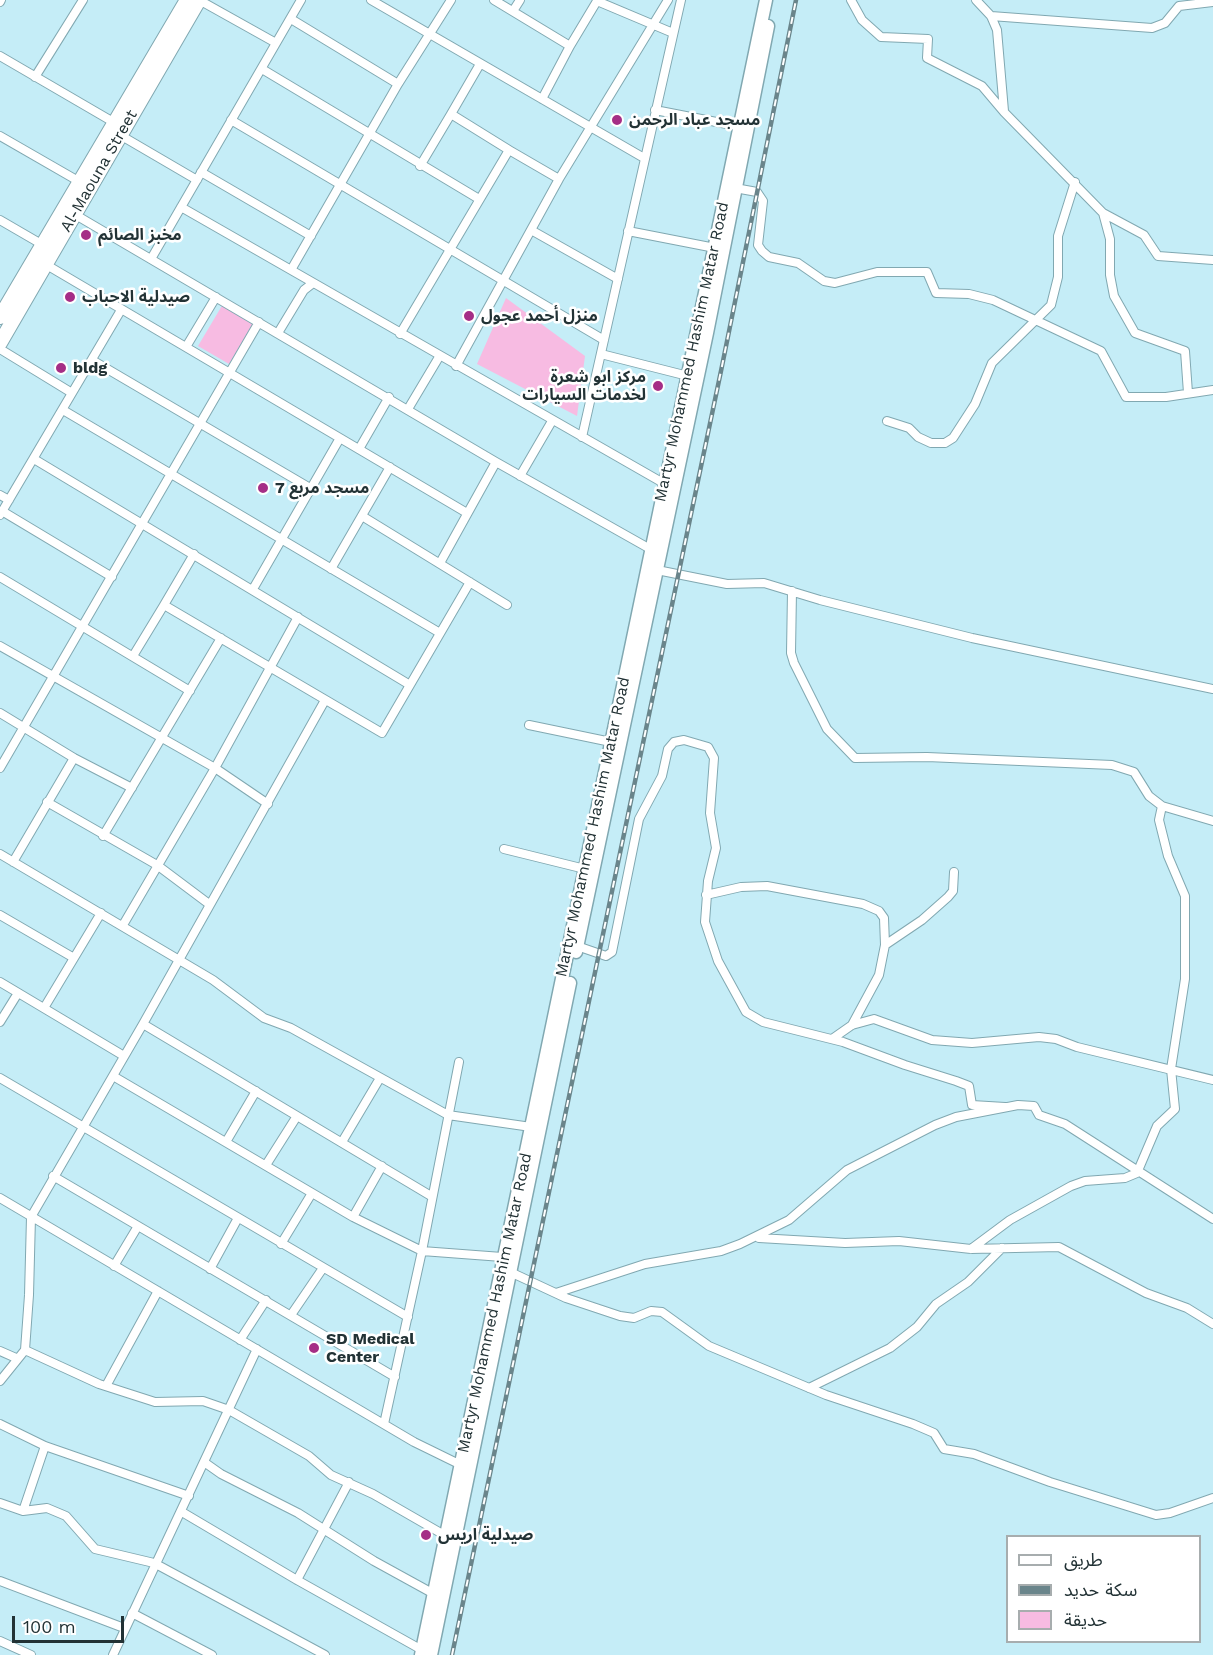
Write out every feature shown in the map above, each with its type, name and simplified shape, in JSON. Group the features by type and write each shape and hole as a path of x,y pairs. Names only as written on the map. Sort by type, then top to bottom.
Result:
{"highway":[{"path":"0,317 80,182 118,129 187,0"},
{"name":"Al-Maouna Street","path":"0,343 74,214 118,129 199,0"}],"main road":[{"name":"Martyr Mohammed Hashim Matar Road","path":"425,1653 434,1594 461,1465 577,946 657,570 735,188 766,0"},
{"name":"Martyr Mohammed Hashim Matar Road","path":"425,1653 531,1127 665,484 715,248 772,0"}],"street":[{"path":"35,77 83,0"},
{"path":"199,0 276,43"},
{"path":"151,259 301,0"},
{"path":"371,0 644,158"},
{"path":"291,270 398,84 451,0"},
{"path":"494,0 570,46"},
{"path":"513,11 520,0"},
{"path":"542,99 596,0 673,33"},
{"path":"456,366 559,179 668,0"},
{"path":"582,437 681,0"},
{"path":"851,0 862,20 881,37 928,39 927,58 982,86 1004,112 1103,213 1144,236 1158,256 1213,260"},
{"path":"976,0 992,16 997,30 1004,112"},
{"path":"992,16 1152,28 1165,23 1179,6 1213,2"},
{"path":"291,19 398,84"},
{"path":"0,56 199,176 311,236"},
{"path":"420,166 480,64"},
{"path":"262,69 420,166 479,199"},
{"path":"655,110 744,127"},
{"path":"451,114 559,179"},
{"path":"231,120 604,340"},
{"path":"0,136 80,182"},
{"path":"400,334 509,150"},
{"path":"887,421 909,428 918,437 931,443 945,443 953,438 975,404 992,363 1046,312 1055,295 1058,236 1075,182"},
{"path":"735,188 757,192 763,201 758,245 762,251 769,256 798,263 824,281 835,283 877,272 927,272 936,293 969,294 993,300 1101,351 1126,397 1213,390"},
{"path":"182,207 439,357 665,484"},
{"path":"1103,213 1110,239 1110,275 1114,296 1135,333 1185,351 1188,393"},
{"path":"74,214 408,408 520,476 652,550"},
{"path":"0,220 43,245"},
{"path":"531,230 618,279"},
{"path":"628,231 715,248"},
{"path":"45,264 468,513"},
{"path":"278,333 304,290 313,283"},
{"path":"186,347 216,297"},
{"path":"112,577 1,513 121,310"},
{"path":"0,768 259,322"},
{"path":"0,349 72,393"},
{"path":"601,354 688,376"},
{"path":"408,408 439,357"},
{"path":"92,360 310,488"},
{"path":"359,449 389,397"},
{"path":"63,410 440,633"},
{"path":"520,476 552,420"},
{"path":"253,589 340,438"},
{"path":"34,459 410,685"},
{"path":"440,563 496,462"},
{"path":"331,569 390,467"},
{"path":"0,495 9,500"},
{"path":"362,516 507,605"},
{"path":"133,656 194,554"},
{"path":"657,570 727,584 764,582 972,638 1213,689"},
{"path":"0,577 190,691"},
{"path":"164,605 324,702 382,733 470,582"},
{"path":"792,591 791,653 794,663 827,729 855,758 927,757 1112,765 1134,772 1149,796 1162,806 1213,821"},
{"path":"123,926 215,768 298,617"},
{"path":"103,836 221,638"},
{"path":"0,646 215,768 268,804"},
{"path":"0,1382 16,1358 25,1350 31,1217 143,1024 324,702"},
{"path":"0,713 74,758 132,788"},
{"path":"529,725 611,742"},
{"path":"577,946 606,956 612,952 639,819 662,776 668,749 679,741 708,747 714,758 710,813 716,848 706,895 705,922 713,950 732,990 746,1012 763,1023 832,1039 969,1086 972,1105 1034,1106 1039,1115 1065,1124 1137,1173 1195,1206 1213,1220"},
{"path":"13,862 74,758"},
{"path":"47,802 157,866 209,904"},
{"path":"971,1249 1010,1220 1071,1186 1085,1181 1125,1178 1137,1173 1157,1126 1175,1109 1171,1069 1185,980 1185,896 1168,856 1161,832 1159,820 1162,806"},
{"path":"504,849 585,869"},
{"path":"0,854 229,990 264,1018 291,1028 448,1114 531,1127"},
{"path":"885,945 922,920 948,897 953,891 954,872"},
{"path":"706,895 741,887 767,886 863,904 879,912 884,918 885,945 879,975 852,1025"},
{"path":"44,1008 101,913"},
{"path":"0,915 74,958"},
{"path":"0,981 124,1056"},
{"path":"0,1022 18,993"},
{"path":"832,1039 852,1025 874,1019 924,1038 972,1043 1039,1037 1213,1080"},
{"path":"143,1024 431,1196"},
{"path":"384,1424 422,1251 459,1062"},
{"path":"113,1076 353,1217 422,1251 504,1266 556,1293 620,1316 634,1318 651,1311 662,1312 700,1341 809,1388 934,1433 944,1449 974,1454 1147,1513 1163,1515 1213,1498"},
{"path":"0,1078 408,1317"},
{"path":"342,1142 380,1078"},
{"path":"226,1142 256,1091"},
{"path":"556,1293 645,1264 721,1251 754,1238 789,1220 834,1179 861,1162 935,1125 1005,1107"},
{"path":"266,1165 297,1116"},
{"path":"353,1217 382,1166"},
{"path":"53,1176 395,1377"},
{"path":"281,1244 312,1193"},
{"path":"0,1198 384,1424 461,1465"},
{"path":"210,1269 238,1218"},
{"path":"114,1266 138,1226"},
{"path":"754,1238 837,1243 899,1241 971,1249 1059,1248 1146,1293 1187,1308 1213,1324"},
{"path":"809,1388 890,1348 905,1337 936,1304 968,1282 1002,1248"},
{"path":"291,1315 323,1268"},
{"path":"106,1386 158,1292"},
{"path":"240,1340 266,1300"},
{"path":"25,1350 106,1386 155,1402 203,1401 229,1410 309,1456 331,1475 349,1482 446,1536"},
{"path":"113,1655 123,1628 154,1563 182,1512 257,1350"},
{"path":"0,1351 16,1358"},
{"path":"0,1424 45,1446 189,1496"},
{"path":"23,1511 45,1446"},
{"path":"204,1462 325,1529 374,1562 434,1594"},
{"path":"297,1580 349,1482"},
{"path":"0,1503 23,1511 47,1508 66,1516 95,1549 154,1563 325,1655"},
{"path":"182,1512 425,1653"},
{"path":"0,1581 123,1628"},
{"path":"132,1613 212,1655"},
{"path":"0,1641 31,1655"}],"green space":[{"path":"506,298 585,356 577,416 477,364"},
{"path":"223,304 254,323 229,364 198,346"}],"railway":[{"path":"452,1655 721,371 796,0"}],"place":[{"name":"مسجد عباد الرحمن","path":"617,120"},
{"name":"مخبز الصائم","path":"86,235"},
{"name":"صيدلية الاحباب","path":"70,297"},
{"name":"منزل أحمد عجول","path":"469,316"},
{"name":"bldg","path":"61,368"},
{"name":"مركز ابو شعرة لخدمات السيارات","path":"658,386"},
{"name":"مسجد مربع 7","path":"263,488"},
{"name":"SD Medical Center","path":"314,1348"},
{"name":"صيدلية اريس","path":"426,1535"}]}
